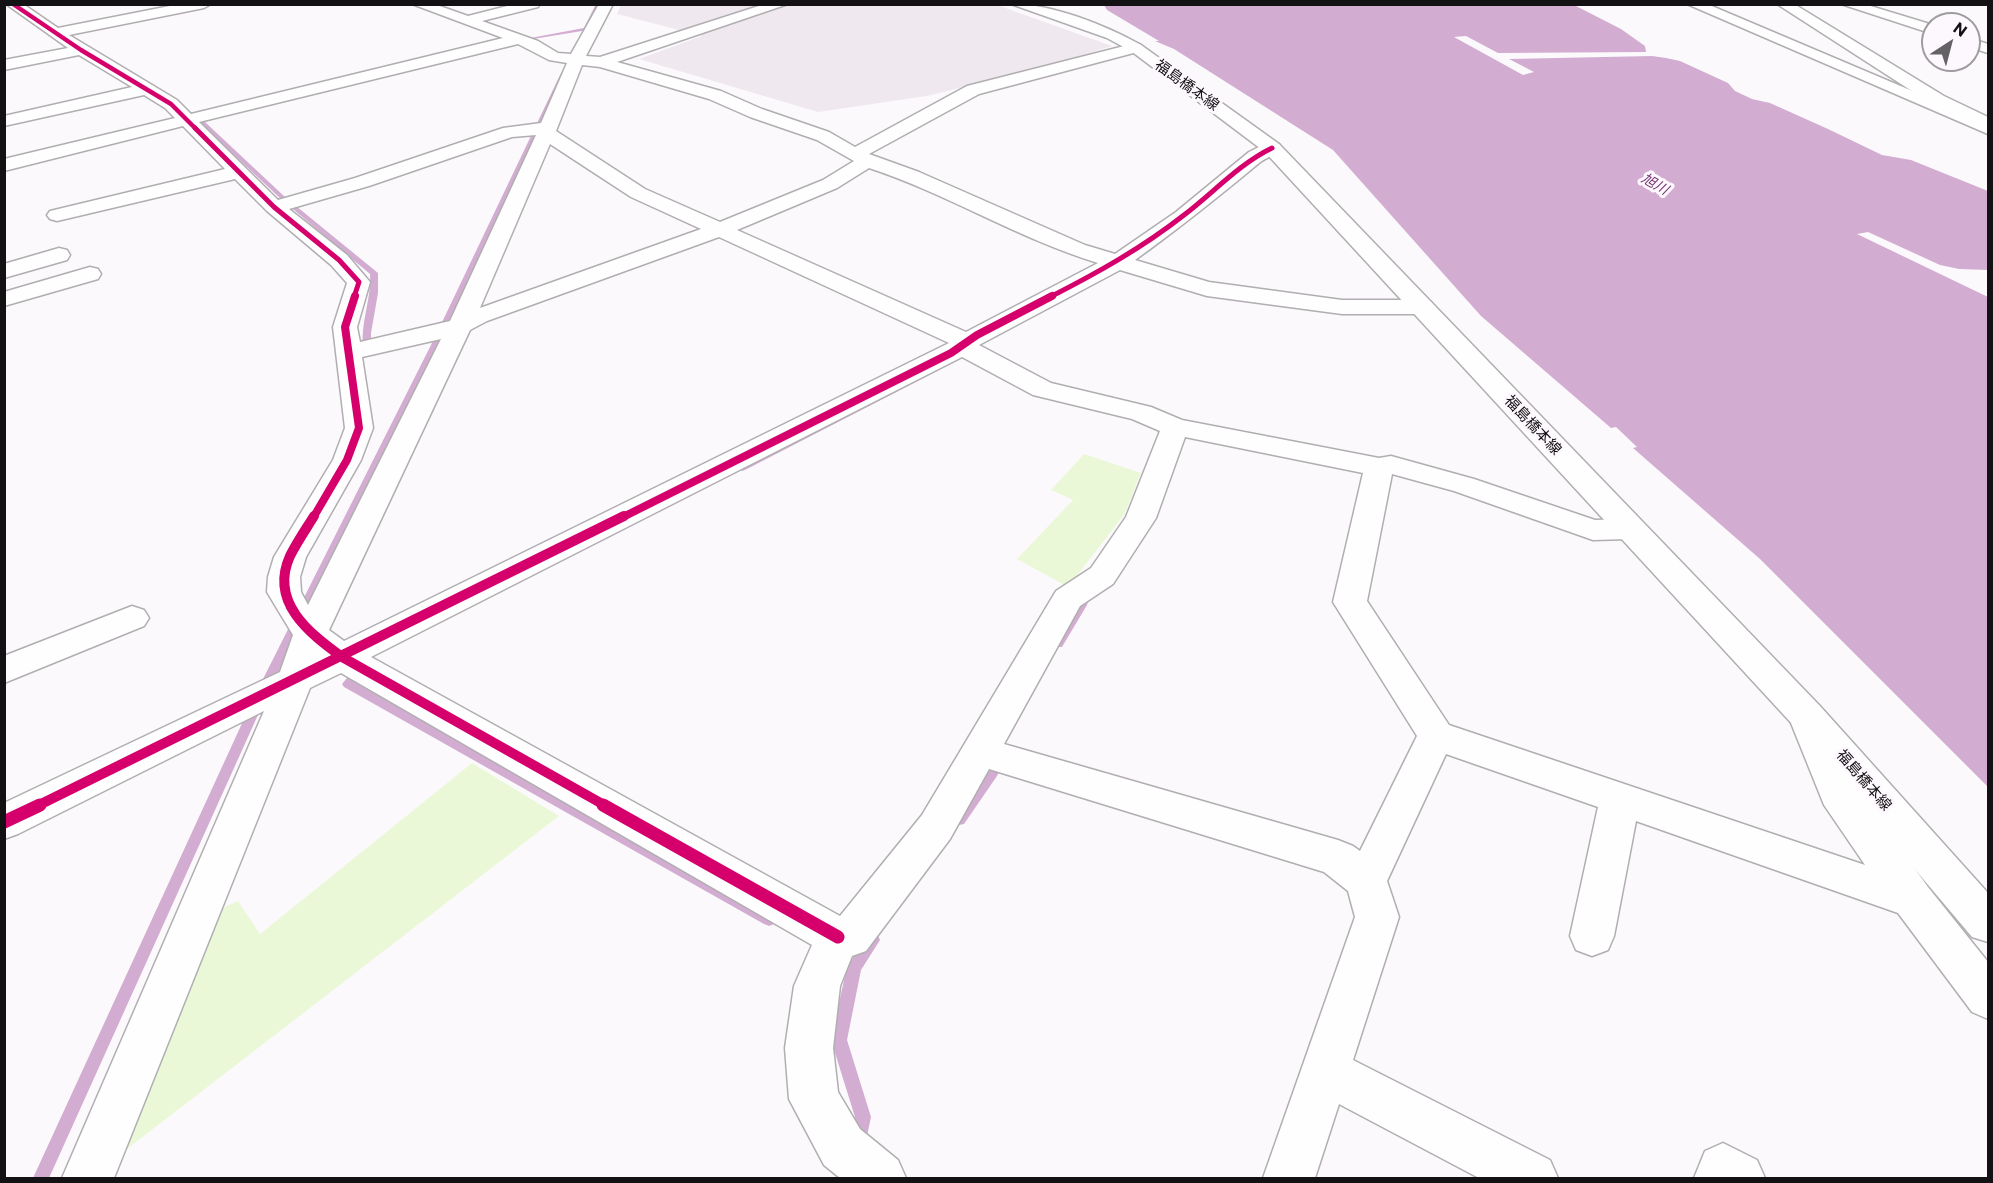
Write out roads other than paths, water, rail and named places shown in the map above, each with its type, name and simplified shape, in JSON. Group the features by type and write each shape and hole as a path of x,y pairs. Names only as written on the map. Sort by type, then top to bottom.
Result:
{"street":[{"path":"13,4 81,50 171,104 238,172 283,204 359,282 345,327 360,350 358,428 347,460 290,557 284,577 284,592 301,620 342,657 834,947"},
{"path":"56,33 204,4"},
{"path":"418,4 533,44 554,57 601,62 715,95 756,113 823,136 861,158 912,176 1077,250 1207,289 1342,307 1423,307"},
{"path":"466,21 533,4"},
{"path":"88,1179 288,684 301,620 447,330 570,59 606,4"},
{"path":"601,62 781,4"},
{"name":"福島橋本線","path":"1018,4 1112,35 1136,48 1272,148 1807,716 1989,923"},
{"path":"1694,4 1989,129"},
{"path":"1784,4 1922,90 1989,123"},
{"path":"1848,4 1921,26"},
{"path":"4,165 518,39"},
{"path":"360,350 447,330 479,316 713,232 830,184 861,158 973,90 1136,48"},
{"path":"4,65 81,50"},
{"path":"4,104 137,84"},
{"path":"4,121 137,84"},
{"path":"1922,90 1989,116"},
{"path":"283,204 434,158 490,137 533,140 567,148 638,193 713,232 964,344 1042,389 1141,413 1175,427 1379,467 1391,465 1426,474 1593,530 1629,529"},
{"path":"434,158 533,140"},
{"path":"4,822 288,684 964,344 1118,262 1183,216 1256,156 1272,148"},
{"path":"57,215 238,172"},
{"path":"4,271 59,255"},
{"path":"4,299 90,274"},
{"path":"863,1164 814,1099 809,1048 817,986 834,947 850,937 936,827 989,754 1068,599 1102,576 1141,518 1175,427"},
{"path":"1379,467 1350,602 1436,735 1912,900"},
{"path":"4,670 132,618"},
{"path":"1807,716 1838,794 1912,900 1989,997"},
{"path":"1366,881 1436,735"},
{"path":"989,754 1338,858 1366,881 1377,917 1289,1179"},
{"path":"1592,936 1620,799"},
{"path":"1325,1071 1532,1179"},
{"path":"1720,1179 1723,1169 1739,1179"}],"water":[{"name":"旭川","path":"1104,5 1574,5 1621,29 1645,46 1646,52 1498,53 1466,36 1454,37 1523,75 1534,72 1509,59 1652,56 1680,61 1728,83 1735,91 1752,99 1770,103 1882,155 1911,160 1988,191 1988,270 1959,269 1940,265 1868,232 1857,234 1988,297 1988,787 1760,559 1633,448 1637,447 1616,427 1611,428 1481,316 1333,150 1174,49 1155,41 1159,41 1107,10"}],"waterway":[{"path":"586,28 598,4"},
{"path":"527,39 586,29"},
{"path":"264,689 438,339 563,74"},
{"path":"213,118 201,121 283,198 374,273 374,293 367,333 368,354"},
{"path":"562,151 614,185"},
{"path":"638,199 711,233"},
{"path":"742,468 966,354"},
{"path":"1058,644 1082,605 1086,592"},
{"path":"351,681 348,684 769,920"},
{"path":"41,1178 256,706"},
{"path":"959,820 993,773 994,756"},
{"path":"854,968 873,940"},
{"path":"848,964 854,968"},
{"path":"854,968 839,1040 863,1117 858,1144"}]}
